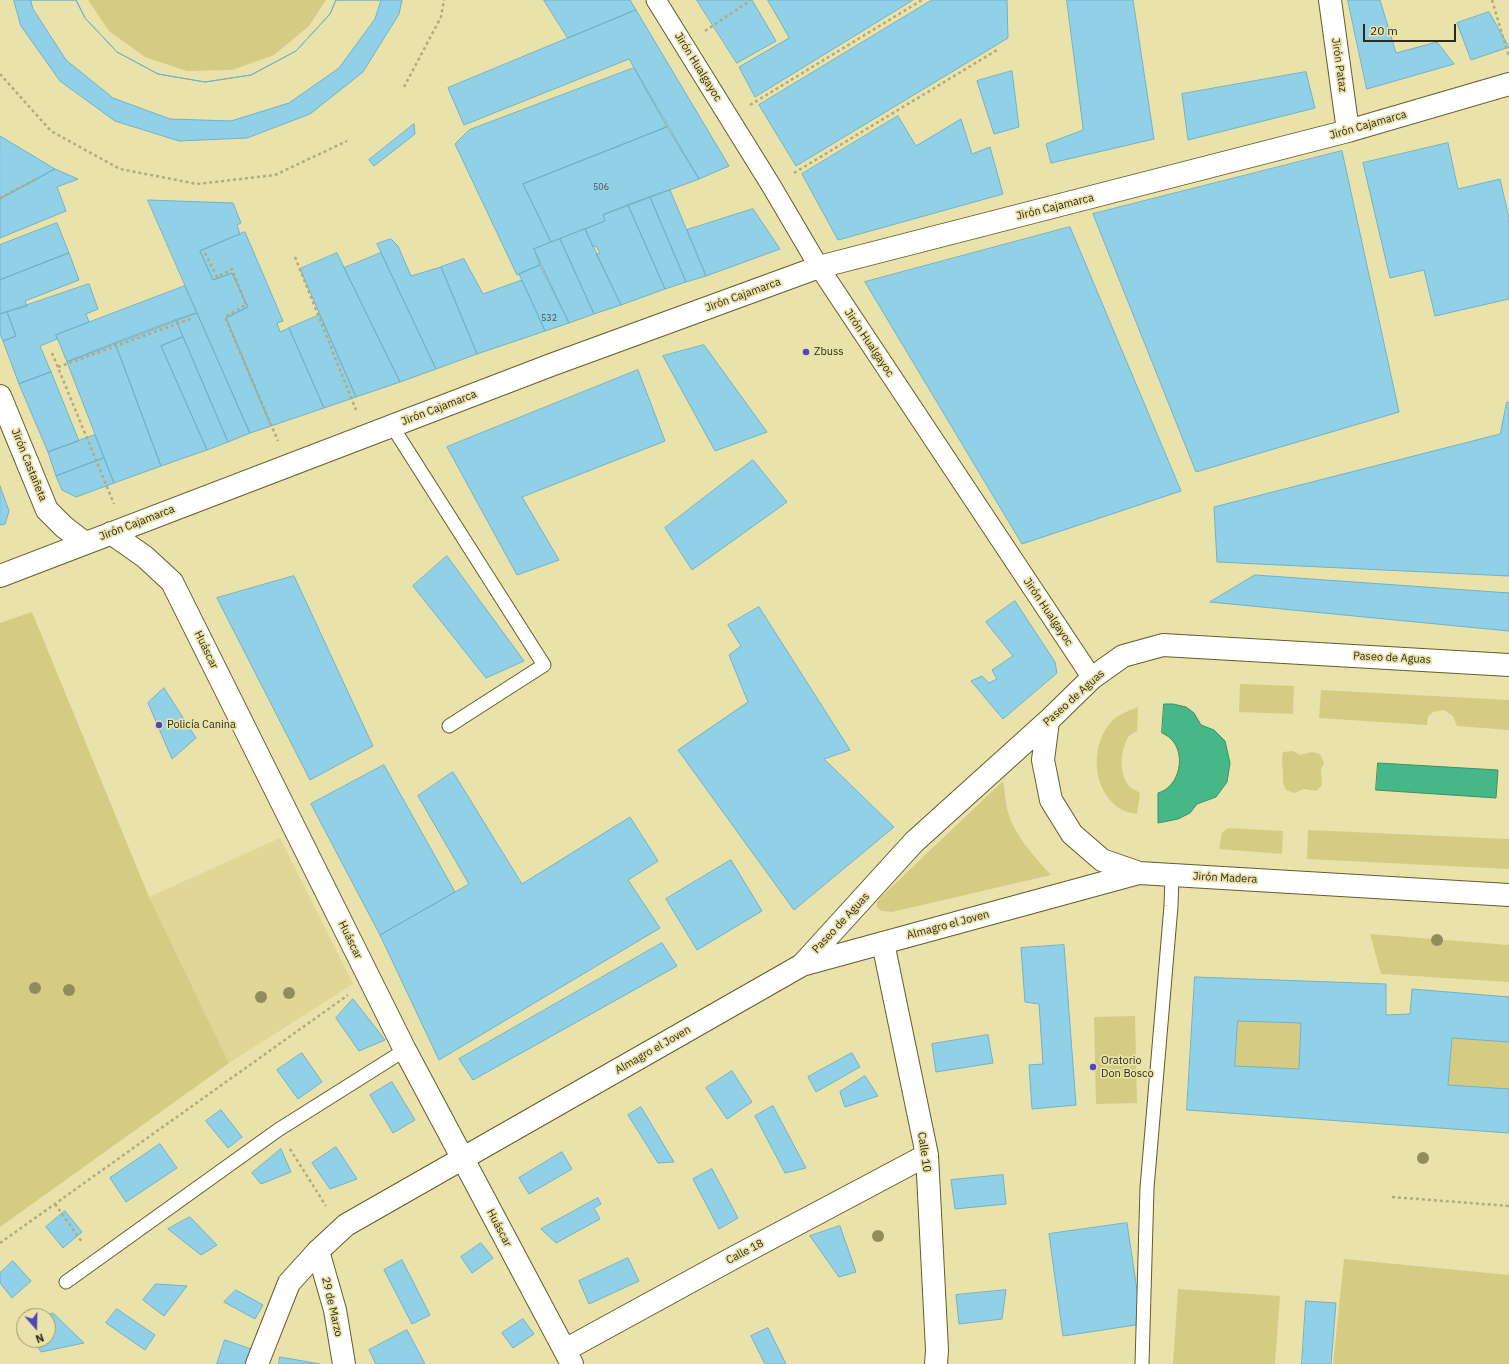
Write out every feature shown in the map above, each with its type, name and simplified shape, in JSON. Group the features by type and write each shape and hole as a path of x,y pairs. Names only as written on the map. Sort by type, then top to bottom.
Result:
{"street":[{"name":"Jirón Hualgayoc","path":"656,0 772,187 819,268 1092,678"},
{"name":"Jirón Pataz","path":"1330,0 1348,131"},
{"name":"Jirón Cajamarca","path":"0,576 550,365 819,268 1348,131 1509,84"},
{"name":"Jirón Castañeta","path":"0,396 47,510 64,527 85,543"},
{"name":"Huáscar","path":"118,530 172,582 405,1050 568,1357"},
{"name":"Paseo de Aguas","path":"802,965 914,842 1048,721 1092,678 1123,656 1163,645 1509,665"},
{"name":"Jirón Madera","path":"1048,721 1043,760 1051,800 1072,834 1102,860 1139,873 1509,895"},
{"name":"Almagro el Joven","path":"256,1364 289,1283 318,1251 346,1226 802,965 1139,873"},
{"name":"Calle 10","path":"883,943 926,1155 937,1350 936,1364"},
{"name":"Calle 18","path":"568,1357 735,1257 926,1155"},
{"name":"29 de Marzo","path":"318,1251 335,1310 344,1364"}],"lane":[{"path":"392,426 544,666 449,726"},
{"path":"1142,1364 1147,1188 1172,875"},
{"path":"66,1282 278,1130 405,1050"}],"path":[{"path":"404,87 441,18 444,0"},
{"path":"684,45 751,0"},
{"path":"729,118 922,0"},
{"path":"1492,0 1509,58"},
{"path":"772,187 997,50"},
{"path":"0,74 51,131 113,166 120,169 197,184 276,175 347,141"},
{"path":"0,198 38,178"},
{"path":"205,253 217,278 232,269 246,305 225,317 274,430 287,465"},
{"path":"295,257 354,401 365,436"},
{"path":"58,366 193,318"},
{"path":"52,353 118,530"},
{"path":"0,1243 369,979"},
{"path":"278,1130 341,1230"},
{"path":"1392,1197 1509,1206"},
{"path":"55,1204 95,1260"}],"shaded area":[{"path":"88,0 326,0 309,26 274,55 232,70 187,71 145,57 109,31"},
{"path":"32,612 149,897 229,1063 0,1227 0,623"},
{"path":"1240,684 1294,686 1293,714 1239,712"},
{"path":"1321,690 1509,700 1509,730 1457,726 1453,716 1444,710 1433,712 1428,717 1427,725 1319,718"},
{"path":"1164,704 1173,704 1186,707 1194,713 1201,725 1214,730 1225,741 1230,763 1227,782 1216,797 1197,804 1190,813 1178,819 1158,823 1158,793 1166,790 1172,784 1179,769 1178,752 1175,744 1169,737 1162,733"},
{"path":"1138,707 1137,731 1129,736 1122,755 1122,769 1126,782 1131,788 1140,793 1137,814 1122,810 1112,802 1104,792 1099,780 1097,754 1105,730 1113,720 1125,712"},
{"path":"1293,751 1300,755 1312,752 1320,754 1324,763 1321,769 1322,785 1316,791 1304,789 1294,793 1286,790 1283,781 1282,755 1283,752"},
{"path":"1378,763 1498,770 1496,798 1376,790"},
{"path":"1003,781 1007,809 1014,827 1025,844 1051,875 892,912 881,911 877,907 877,902 881,897"},
{"path":"1228,828 1283,831 1282,854 1219,849 1222,833"},
{"path":"1308,830 1509,839 1509,869 1307,859"},
{"path":"280,838 353,984 229,1063 149,897"},
{"path":"1370,934 1509,945 1509,982 1381,974"},
{"path":"1135,1016 1137,1103 1096,1104 1094,1017"},
{"path":"1238,1021 1301,1023 1299,1069 1235,1066"},
{"path":"1452,1038 1509,1042 1509,1090 1448,1085"},
{"path":"1344,1259 1509,1275 1509,1364 1333,1364"},
{"path":"1178,1289 1280,1296 1275,1364 1173,1364"}],"building":[{"path":"14,0 76,0 85,18 117,52 158,74 205,82 251,75 296,51 330,14 336,0 402,0 399,14 363,72 310,114 247,138 179,141 115,121 60,81 21,26"},
{"path":"31,0 76,0 85,18 117,52 158,74 205,82 251,75 296,51 330,14 336,0 381,0 375,19 339,68 289,103 231,121 170,119 113,98 66,60 33,9"},
{"path":"544,0 630,0 636,10 568,38"},
{"path":"697,0 752,0 776,41 737,63"},
{"path":"768,0 913,0 755,97 739,67 789,38"},
{"path":"932,0 1007,0 1008,38 796,166 759,105"},
{"path":"1067,0 1133,0 1154,139 1051,163 1046,144 1083,130"},
{"path":"1348,0 1380,0 1396,53 1437,42 1454,64 1367,89"},
{"path":"636,10 729,166 699,179 629,59 464,125 448,88"},
{"path":"1489,12 1509,47 1471,60 1457,23"},
{"path":"634,68 667,127 523,184 551,242 534,249 540,265 517,275 455,144 469,130"},
{"path":"1012,71 1019,127 994,134 977,81"},
{"path":"1306,72 1315,108 1188,140 1182,94"},
{"path":"898,116 916,146 961,119 972,154 990,147 1003,194 838,240 802,174"},
{"path":"414,124 415,134 374,166 369,160"},
{"path":"667,127 699,179 603,215 605,221 551,242 523,184"},
{"path":"0,136 55,169 0,199"},
{"path":"1448,143 1458,189 1500,179 1509,218 1509,299 1435,316 1424,270 1390,278 1363,163"},
{"path":"1342,151 1399,412 1196,472 1093,214"},
{"path":"55,169 78,179 57,187 66,211 0,238 0,199"},
{"path":"670,190 706,276 686,282 650,197"},
{"path":"650,197 686,282 665,289 628,205"},
{"path":"148,200 233,203 241,223 237,225 240,234 200,251 213,280 232,273 248,307 226,318 271,426 250,433"},
{"path":"628,205 665,289 621,305 596,254 600,253 596,246 593,247 585,229 605,221 603,215"},
{"path":"753,209 780,249 706,276 687,230"},
{"path":"57,223 69,253 0,280 0,245"},
{"path":"1070,227 1181,491 1022,544 865,282"},
{"path":"585,229 621,305 594,314 560,239"},
{"path":"245,232 283,321 277,323 280,332 289,328 324,408 271,426 226,318 248,307 232,273 213,280 200,251"},
{"path":"391,239 398,246 411,276 441,267 477,354 436,369 377,244"},
{"path":"560,239 594,314 569,323 534,249"},
{"path":"69,253 79,280 25,301 27,306 0,314 0,280"},
{"path":"337,253 400,382 356,397 300,269"},
{"path":"381,253 436,369 400,382 344,268"},
{"path":"464,259 483,294 522,280 545,331 477,354 441,267"},
{"path":"540,265 569,323 545,331 519,274"},
{"path":"89,284 98,309 86,314 89,322 56,335 57,339 40,346 51,372 19,384 3,341 16,336 7,312"},
{"path":"185,286 197,313 67,362 56,335"},
{"path":"7,312 16,336 3,341 0,334 0,314"},
{"path":"197,313 250,433 228,442 176,320"},
{"path":"320,315 356,397 324,408 289,328"},
{"path":"176,320 183,337 161,346 207,450 161,466 115,343"},
{"path":"183,337 228,442 207,450 161,346"},
{"path":"115,343 161,466 114,483 67,362"},
{"path":"704,345 767,432 715,451 663,356"},
{"path":"638,370 665,441 522,497 559,560 517,575 447,447"},
{"path":"51,372 79,441 48,452 19,384"},
{"path":"1507,402 1509,403 1509,576 1217,562 1214,507 1500,434"},
{"path":"95,435 104,458 56,476 48,452"},
{"path":"104,458 114,483 76,497 62,490 56,476"},
{"path":"753,460 787,502 692,570 665,528"},
{"path":"0,486 9,511 5,524 0,525"},
{"path":"447,556 524,661 486,678 413,586"},
{"path":"1255,575 1509,593 1509,631 1210,602"},
{"path":"294,576 373,746 310,780 217,598"},
{"path":"1015,601 1055,662 1057,673 1003,719 971,681 982,676 989,683 997,679 992,670 1013,656 986,622"},
{"path":"759,607 850,750 824,759 894,827 794,910 678,750 748,702 729,655 741,646 728,625"},
{"path":"164,688 196,738 172,759 148,703"},
{"path":"384,765 455,892 380,935 311,804"},
{"path":"453,772 522,884 630,817 658,861 628,880 660,928 439,1060 380,935 469,884 418,796"},
{"path":"731,860 762,911 697,950 666,899"},
{"path":"662,943 677,966 473,1080 459,1059"},
{"path":"1064,945 1076,1105 1032,1109 1029,1065 1043,1064 1039,1004 1025,1002 1021,948"},
{"path":"1195,977 1386,984 1386,1015 1410,1014 1412,989 1509,997 1509,1042 1452,1038 1448,1085 1509,1089 1509,1133 1187,1110","holes":["1238,1021 1301,1023 1299,1069 1235,1066"]},
{"path":"353,999 385,1040 359,1051 336,1018"},
{"path":"988,1035 993,1063 936,1072 932,1044"},
{"path":"302,1053 322,1082 298,1099 277,1070"},
{"path":"852,1053 860,1067 816,1092 808,1077"},
{"path":"732,1071 752,1102 727,1119 706,1088"},
{"path":"865,1076 878,1096 845,1107 840,1092"},
{"path":"392,1082 415,1120 393,1133 370,1095"},
{"path":"773,1106 806,1168 785,1173 755,1116"},
{"path":"641,1107 674,1162 658,1163 628,1115"},
{"path":"221,1110 242,1137 228,1148 206,1121"},
{"path":"160,1144 177,1168 126,1202 110,1178"},
{"path":"336,1147 357,1179 330,1189 312,1163"},
{"path":"281,1149 291,1172 261,1184 252,1173"},
{"path":"562,1152 572,1169 529,1194 519,1178"},
{"path":"712,1169 738,1218 719,1229 693,1179"},
{"path":"1003,1175 1006,1204 955,1209 951,1180"},
{"path":"598,1198 601,1204 594,1208 600,1219 556,1243 541,1229"},
{"path":"65,1211 82,1232 63,1248 46,1227"},
{"path":"190,1217 217,1245 201,1255 168,1229"},
{"path":"1127,1223 1142,1324 1063,1336 1049,1234"},
{"path":"840,1226 856,1272 839,1277 810,1236"},
{"path":"481,1243 493,1258 472,1273 461,1257"},
{"path":"628,1258 639,1281 589,1304 579,1281"},
{"path":"402,1260 430,1315 412,1324 384,1270"},
{"path":"13,1261 31,1281 12,1298 0,1283 0,1273"},
{"path":"156,1284 187,1286 164,1316 143,1300"},
{"path":"236,1290 263,1305 255,1319 224,1302"},
{"path":"1006,1290 1002,1319 959,1324 956,1295"},
{"path":"1306,1301 1336,1303 1331,1364 1302,1364"},
{"path":"117,1309 155,1335 145,1350 106,1323"},
{"path":"56,1316 84,1343 41,1352 39,1348 56,1348"},
{"path":"523,1319 534,1334 513,1348 502,1333"},
{"path":"768,1328 786,1364 765,1364 751,1336"},
{"path":"407,1330 425,1364 376,1364 369,1350"},
{"path":"225,1340 251,1349 246,1364 217,1364"},
{"path":"280,1357 320,1364 279,1364"}],"place":[{"name":"Zbuss","path":"806,352"},
{"name":"Policía Canina","path":"159,725"},
{"name":"Oratorio Don Bosco","path":"1093,1067"}]}
